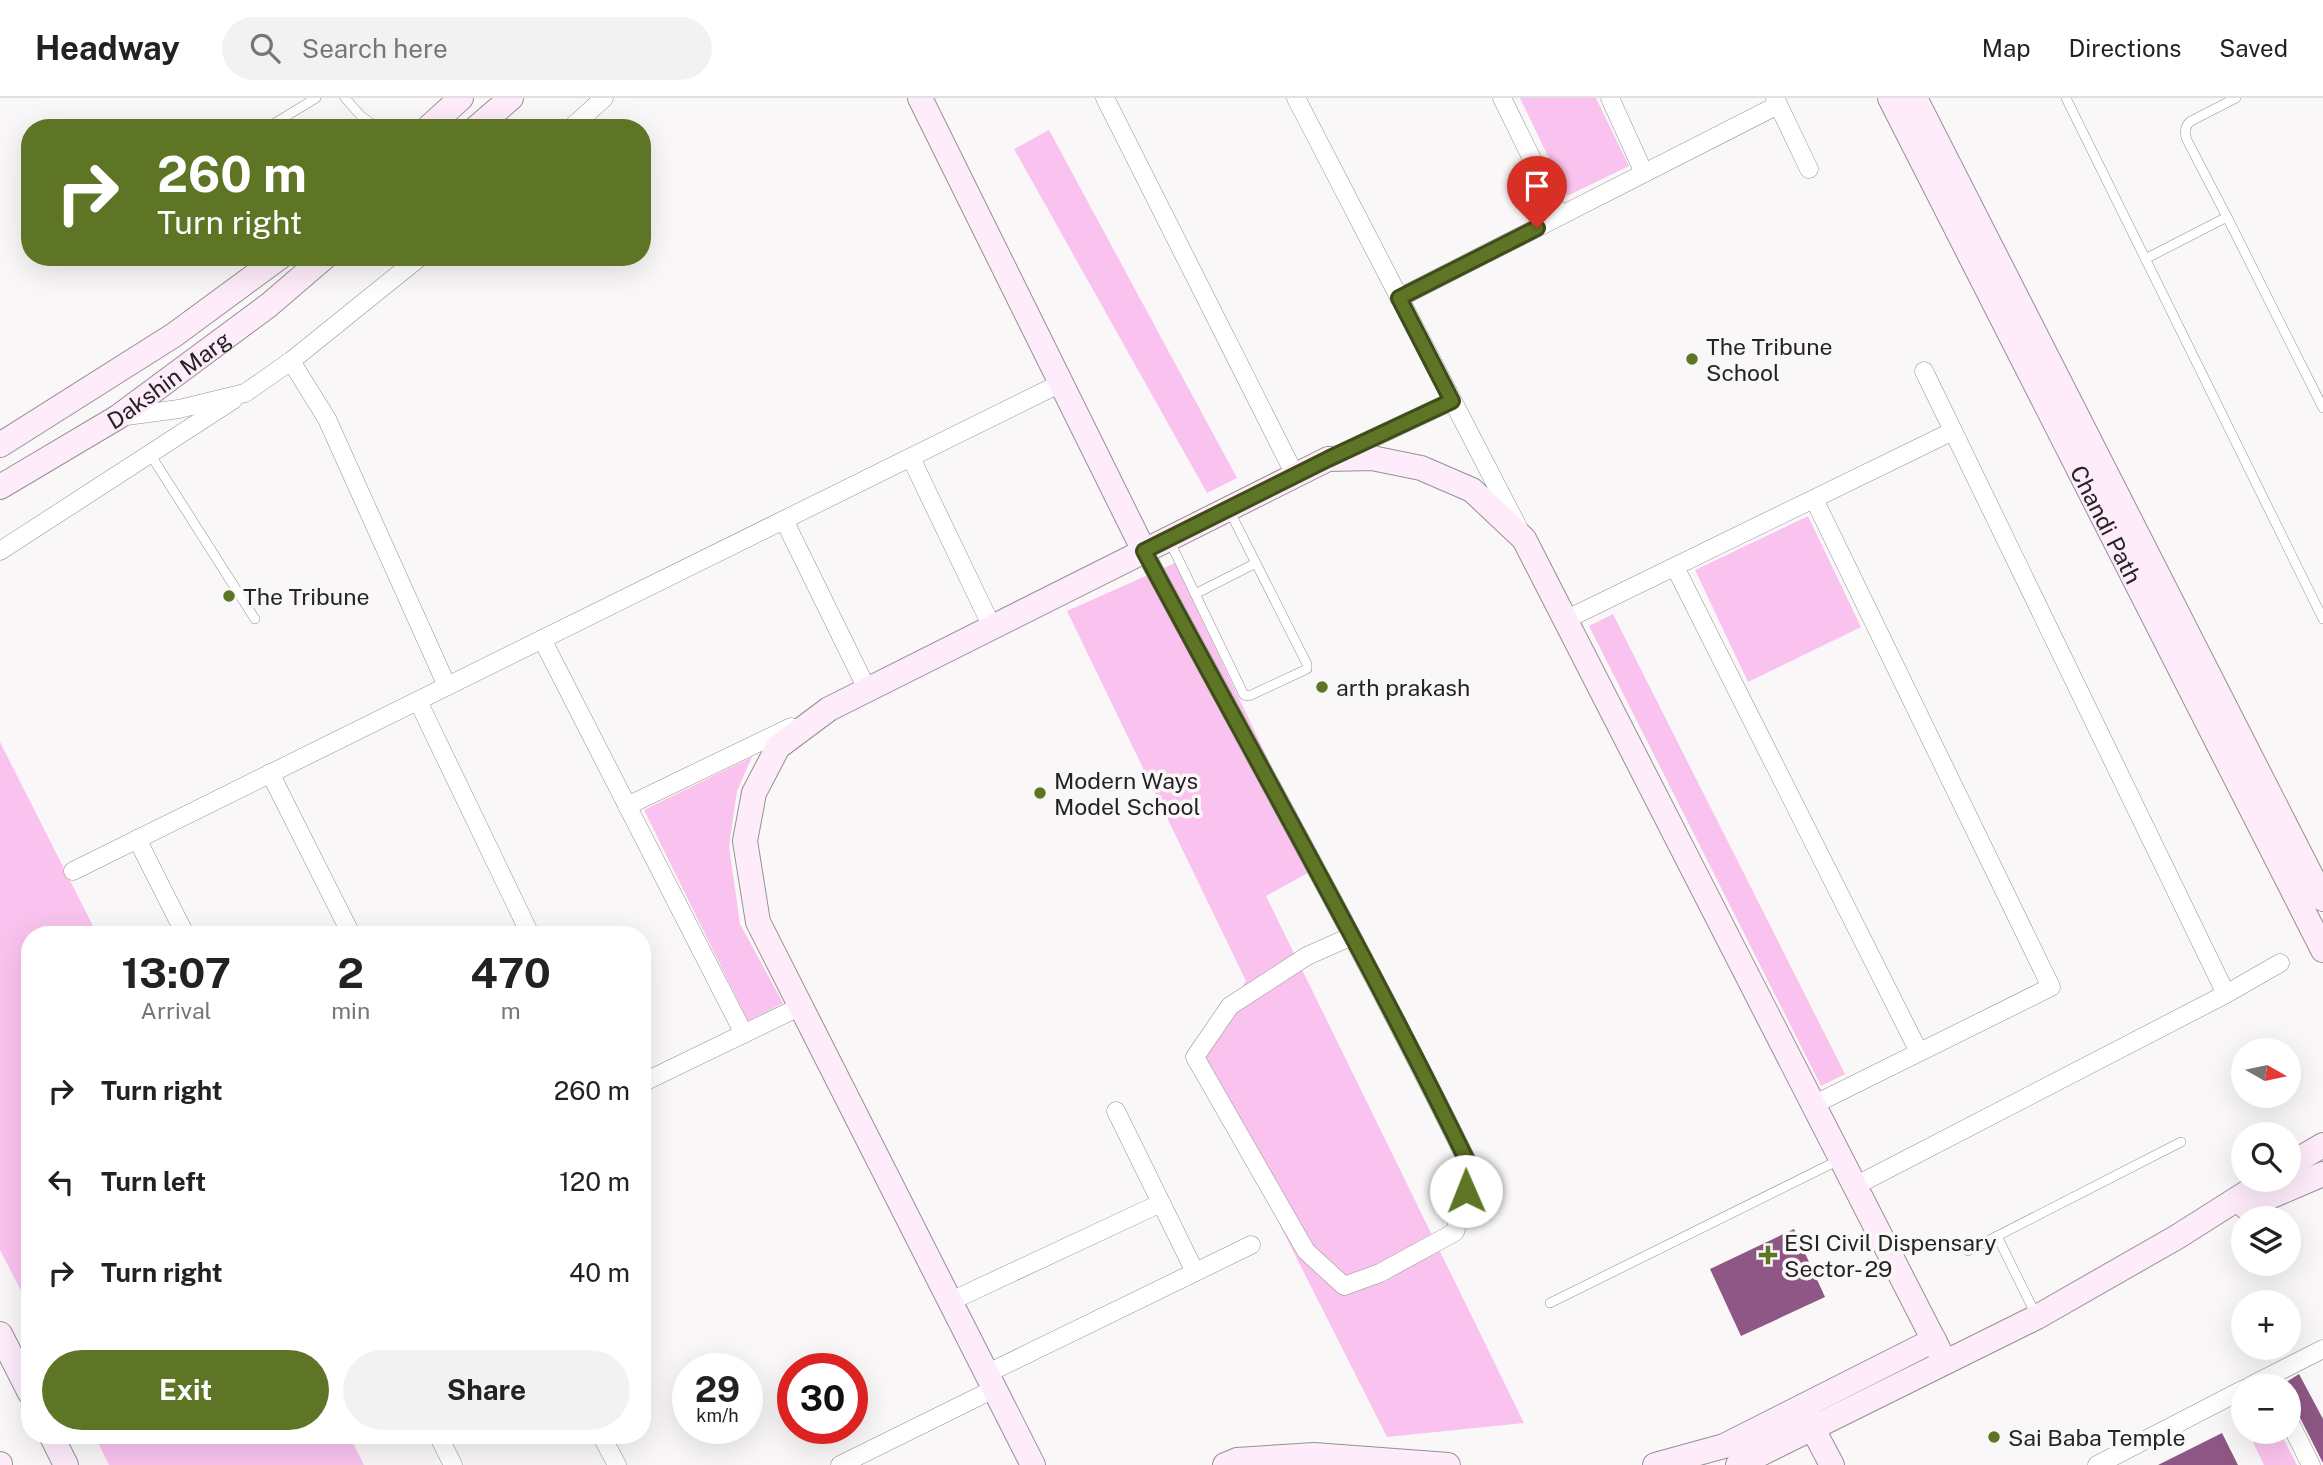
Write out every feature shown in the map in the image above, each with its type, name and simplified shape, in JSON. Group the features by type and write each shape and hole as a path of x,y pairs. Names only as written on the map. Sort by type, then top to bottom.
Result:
{"street":[{"path":"438,119 461,98"},
{"path":"486,119 511,98"},
{"path":"581,119 604,98"},
{"path":"920,98 1144,551 1352,936 1472,1171 1455,1232 1380,1273 1345,1286 1306,1251 1195,1057 1230,1006 1307,956 1352,936"},
{"path":"1105,98 1295,475"},
{"path":"1296,98 1939,1351"},
{"path":"1502,98 1560,216"},
{"path":"1610,98 1644,173"},
{"name":"Chandi Path","path":"1890,98 2323,950"},
{"name":"Chandi Path","path":"1915,98 2323,899"},
{"path":"1399,298 1777,102 1809,169"},
{"name":"Dakshin Marg","path":"0,445 174,335 268,266"},
{"name":"Dakshin Marg","path":"0,487 118,417 269,305 314,266"},
{"path":"0,551 291,361 409,266"},
{"path":"291,361 327,419 447,686"},
{"path":"1924,371 2226,993"},
{"path":"73,871 1061,383"},
{"path":"118,417 179,409 245,393"},
{"path":"627,806 829,709 1295,475 1452,401"},
{"path":"1565,620 1953,431"},
{"path":"911,458 992,627"},
{"path":"1328,459 1372,458 1421,468 1472,490 1524,539"},
{"path":"1813,1105 2051,987 1814,499"},
{"path":"784,520 867,689"},
{"path":"1675,566 1919,1052"},
{"path":"542,639 744,1034"},
{"path":"418,701 526,926"},
{"path":"829,709 778,747 754,793 745,841 758,922 1033,1465"},
{"path":"270,774 347,926"},
{"path":"137,839 181,926"},
{"path":"1855,1186 2280,963"},
{"path":"651,1079 801,1006"},
{"path":"1116,1111 1195,1272"},
{"path":"2301,1158 2321,1144"},
{"path":"2177,1237 2323,1174"},
{"path":"1655,1465 1724,1446 1807,1417 1939,1351 2037,1317 2177,1237 2248,1192"},
{"path":"951,1301 1161,1203"},
{"path":"840,1465 1195,1272 1251,1245"},
{"path":"0,1334 21,1375"},
{"path":"2283,1374 2323,1349"},
{"path":"2097,1465 2231,1397"},
{"path":"1738,1465 1807,1417"},
{"path":"1807,1417 1832,1465"},
{"path":"56,1444 66,1465"},
{"path":"442,1444 453,1465"},
{"path":"606,1444 617,1465"},
{"path":"2300,1444 2311,1465"},
{"path":"1225,1465 1237,1460 1314,1455 1448,1465"}],"lane":[{"path":"282,119 316,98"},
{"path":"345,98 365,119"},
{"path":"2066,98 2323,619"},
{"path":"2236,98 2187,123 2186,140 2323,408"},
{"path":"2145,259 2227,217"},
{"path":"150,454 255,619"},
{"path":"1169,539 1244,695 1249,696 1307,669 1307,664 1229,509"},
{"path":"1195,594 1256,562"},
{"path":"1968,1251 2181,1142"},
{"path":"1550,1303 1841,1159"},
{"path":"1997,1236 2037,1317"}],"shaded area":[{"path":"1520,98 1596,98 1629,166 1567,196"},
{"path":"1049,130 1237,478 1207,493 1014,149"},
{"path":"1808,516 1861,627 1748,682 1695,570"},
{"path":"1175,563 1319,867 1266,896 1524,1423 1387,1437 1195,1057 1246,981 1067,611"},
{"path":"1613,614 1845,1074 1821,1086 1589,626"},
{"path":"0,742 93,926 21,926 21,1291 0,1250"},
{"path":"752,757 737,791 729,846 740,924 783,1003 748,1021 644,810"},
{"path":"98,1444 354,1444 364,1465 109,1465"},
{"path":"2254,1444 2286,1444 2297,1465 2264,1465"}],"building":[{"path":"1794,1229 1825,1297 1741,1336 1710,1269"},
{"path":"2301,1378 2323,1419 2323,1463 2301,1420"},
{"path":"2222,1433 2238,1465 2158,1465"}],"place":[{"name":"The Tribune School","path":"1692,359"},
{"name":"The Tribune","path":"229,596"},
{"name":"arth prakash","path":"1322,687"},
{"name":"Modern Ways Model School","path":"1040,793"},
{"name":"ESI Civil Dispensary Sector- 29","path":"1768,1255"},
{"name":"Sai Baba Temple","path":"1994,1437"}],"route":[{"path":"1466,1191 1472,1171 1421,1068 1144,551 1328,459 1452,401 1399,298 1537,228"}]}
